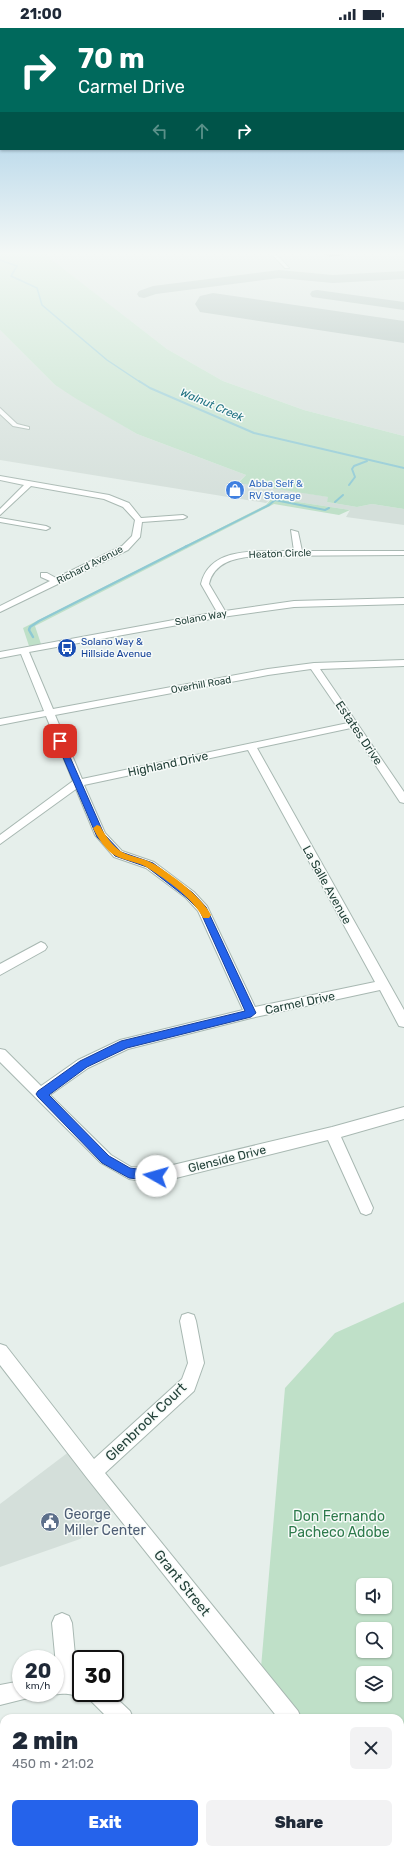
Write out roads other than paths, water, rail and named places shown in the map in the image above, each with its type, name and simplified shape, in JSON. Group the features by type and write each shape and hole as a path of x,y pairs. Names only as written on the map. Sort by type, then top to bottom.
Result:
{"street":[{"path":"0,410 15,425 27,428"},
{"path":"0,478 106,497 126,505 133,511 139,520 183,517"},
{"path":"0,513 30,483"},
{"path":"0,520 46,528"},
{"name":"Richard Avenue","path":"0,609 125,548 136,537 139,520"},
{"path":"294,532 298,553"},
{"name":"Heaton Circle","path":"222,614 204,584 206,576 212,568 223,561 241,555 298,553 404,554"},
{"path":"44,575 57,582"},
{"name":"Solano Way","path":"0,655 222,614 294,604 404,601"},
{"path":"24,651 48,713 100,835 118,854 150,865 190,895 203,909 251,1013"},
{"name":"Overhill Road","path":"0,722 260,674 314,666 404,663"},
{"name":"Estates Drive","path":"314,666 404,800"},
{"name":"Highland Drive","path":"0,840 77,783 353,724"},
{"name":"La Salle Avenue","path":"251,747 404,1022"},
{"path":"0,970 41,947"},
{"name":"Carmel Drive","path":"41,1094 83,1064 125,1044 251,1013 383,985"},
{"name":"Glenside Drive","path":"0,1054 106,1159 129,1173 156,1176 332,1134"},
{"path":"366,1208 332,1134 404,1113"},
{"name":"Glenbrook Court","path":"93,1472 188,1385 196,1363 188,1322"},
{"name":"Grant Street","path":"0,1352 93,1472 288,1714"},
{"path":"62,1623 68,1686"},
{"path":"0,1695 12,1693"},
{"path":"106,1702 119,1714"}],"waterway":[{"name":"Walnut Creek","path":"81,338 107,360 140,382"},
{"name":"Walnut Creek","path":"139,381 150,388 254,433 404,468"},
{"path":"349,485 355,477 352,469 354,466 367,461"},
{"path":"335,502 343,495"},
{"path":"187,546 269,505 275,500 325,510 329,508"},
{"path":"33,637 29,630 30,627 39,621 187,546"}],"place":[{"name":"Abba Self & RV Storage","path":"235,490"},
{"name":"Solano Way & Hillside Avenue","path":"67,648"},
{"name":"George Miller Center","path":"50,1522"}],"park label":[{"name":"Don Fernando Pacheco Adobe","path":"339,1524"}]}
